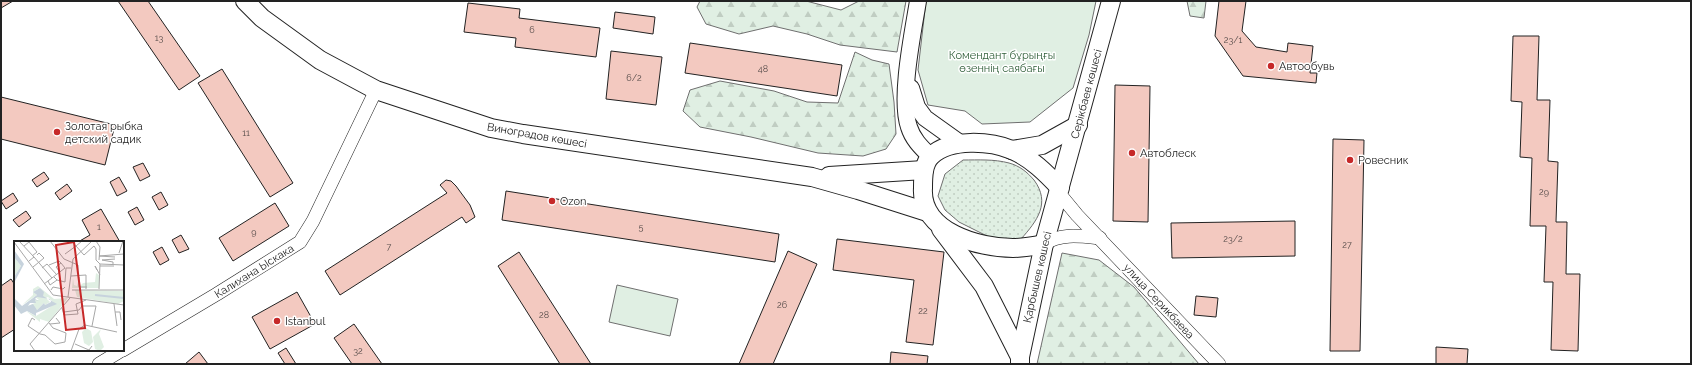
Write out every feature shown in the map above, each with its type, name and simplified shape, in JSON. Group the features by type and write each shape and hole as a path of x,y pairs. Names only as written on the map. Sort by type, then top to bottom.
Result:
{"main road":[{"name":"Виноградов көшесі","path":"245,1 262,18 320,60 376,90 492,128 523,134 812,177"},
{"name":"Серікбаев көшесі","path":"1059,190 1078,126 1111,1"},
{"path":"1012,150 1042,145 1078,126"},
{"path":"812,177 927,163 942,149 960,142 988,144 1012,150 1044,171 1059,190"},
{"path":"927,163 922,190 932,218 984,286 1020,360"},
{"path":"812,177 858,190 932,218 966,239 989,246 1014,248 1044,244"},
{"name":"Қарбышев көшесі","path":"1020,360 1044,244 1059,190"}],"street":[{"path":"918,1 907,77 906,106 908,127 927,163"},
{"path":"907,77 917,107 925,118 960,142"},
{"name":"Калихана Ыскака","path":"124,349 218,294 300,242 313,221 376,90"},
{"name":"улица Серикбаева","path":"1059,190 1077,215 1219,364"},
{"path":"1044,244 1058,237 1074,236 1100,238"},
{"name":"Калихана Ыскака","path":"99,364 121,351"}],"green space":[{"path":"700,1 806,1 841,10 859,1 906,1 897,52 840,45 807,34 773,26 739,34 706,24 697,7"},
{"name":"Комендант бұрыңғы өзеннің саябағы","path":"926,1 1096,1 1089,35 1073,88 1030,122 982,124 965,111 928,105 918,70"},
{"path":"1187,1 1206,1 1204,18 1190,16"},
{"path":"855,52 872,60 889,64 896,134 886,149 863,156 818,153 751,137 700,127 683,111 690,90 720,81 774,91 807,102 838,103"},
{"path":"963,160 992,160 1009,163 1017,166 1029,174 1034,180 1039,188 1042,204 1037,218 1021,239 1008,241 991,238 959,222 945,210 938,196 945,174"},
{"path":"1062,253 1099,260 1134,287 1199,364 1037,364"},
{"path":"617,285 678,299 670,336 609,322"}],"building":[{"path":"1,1 13,1 1,8"},
{"path":"118,1 148,1 200,76 179,90"},
{"path":"1219,1 1246,1 1242,31 1256,47 1287,52 1288,43 1313,46 1310,73 1317,73 1316,83 1243,76 1215,36"},
{"path":"468,3 520,9 519,18 600,28 596,57 515,47 516,38 464,32"},
{"path":"615,12 655,17 653,34 613,28"},
{"path":"1513,36 1539,36 1537,100 1550,100 1548,161 1558,162 1556,222 1567,222 1566,274 1580,274 1578,351 1551,350 1553,282 1544,282 1546,226 1530,226 1532,158 1520,157 1522,102 1511,101"},
{"path":"690,43 842,65 837,96 685,73"},
{"path":"611,51 662,57 656,105 606,99"},
{"path":"222,69 293,183 270,197 198,83"},
{"name":"Автоблеск","path":"1115,85 1150,86 1148,222 1113,221"},
{"name":"Золотая рыбка детский садик","path":"1,97 115,125 105,165 1,139"},
{"path":"1333,139 1364,140 1360,351 1330,351"},
{"path":"143,163 150,176 140,181 133,167"},
{"path":"44,172 49,179 37,187 32,180"},
{"path":"119,177 127,191 117,196 110,182"},
{"path":"446,180 451,181 456,186 470,205 475,217 466,223 462,217 340,295 325,271 447,193 440,185"},
{"path":"67,184 72,191 60,200 55,193"},
{"path":"506,191 779,234 775,262 502,220"},
{"path":"161,192 168,205 159,210 152,197"},
{"path":"13,193 18,201 6,209 1,201"},
{"path":"275,203 289,226 233,261 219,238"},
{"path":"137,207 144,220 135,225 128,212"},
{"path":"101,209 119,241 80,241 90,235 82,220"},
{"path":"26,211 31,218 19,227 13,220"},
{"path":"1295,221 1295,256 1172,258 1171,223"},
{"path":"181,235 189,249 179,253 172,240"},
{"path":"837,239 944,252 933,345 906,342 914,280 833,270"},
{"path":"162,247 169,260 160,265 153,252"},
{"path":"788,251 817,264 773,364 739,364"},
{"path":"519,252 591,364 560,364 498,266"},
{"path":"11,279 14,284 14,330 1,338 1,286"},
{"path":"297,292 315,324 270,349 252,317"},
{"path":"1196,296 1218,298 1216,317 1194,315"},
{"path":"354,324 382,364 352,364 334,338"},
{"path":"1436,347 1468,349 1467,364 1436,364"},
{"path":"286,348 296,364 285,364 278,353"},
{"path":"199,352 208,364 185,364"},
{"path":"891,352 928,356 927,364 890,364"}],"place":[{"name":"Автообувь","path":"1271,66"},
{"name":"Золотая рыбка детский садик","path":"57,132"},
{"name":"Автоблеск","path":"1132,153"},
{"name":"Ровесник","path":"1350,160"},
{"name":"Ozon","path":"552,201"},
{"name":"Istanbul","path":"277,321"}]}
